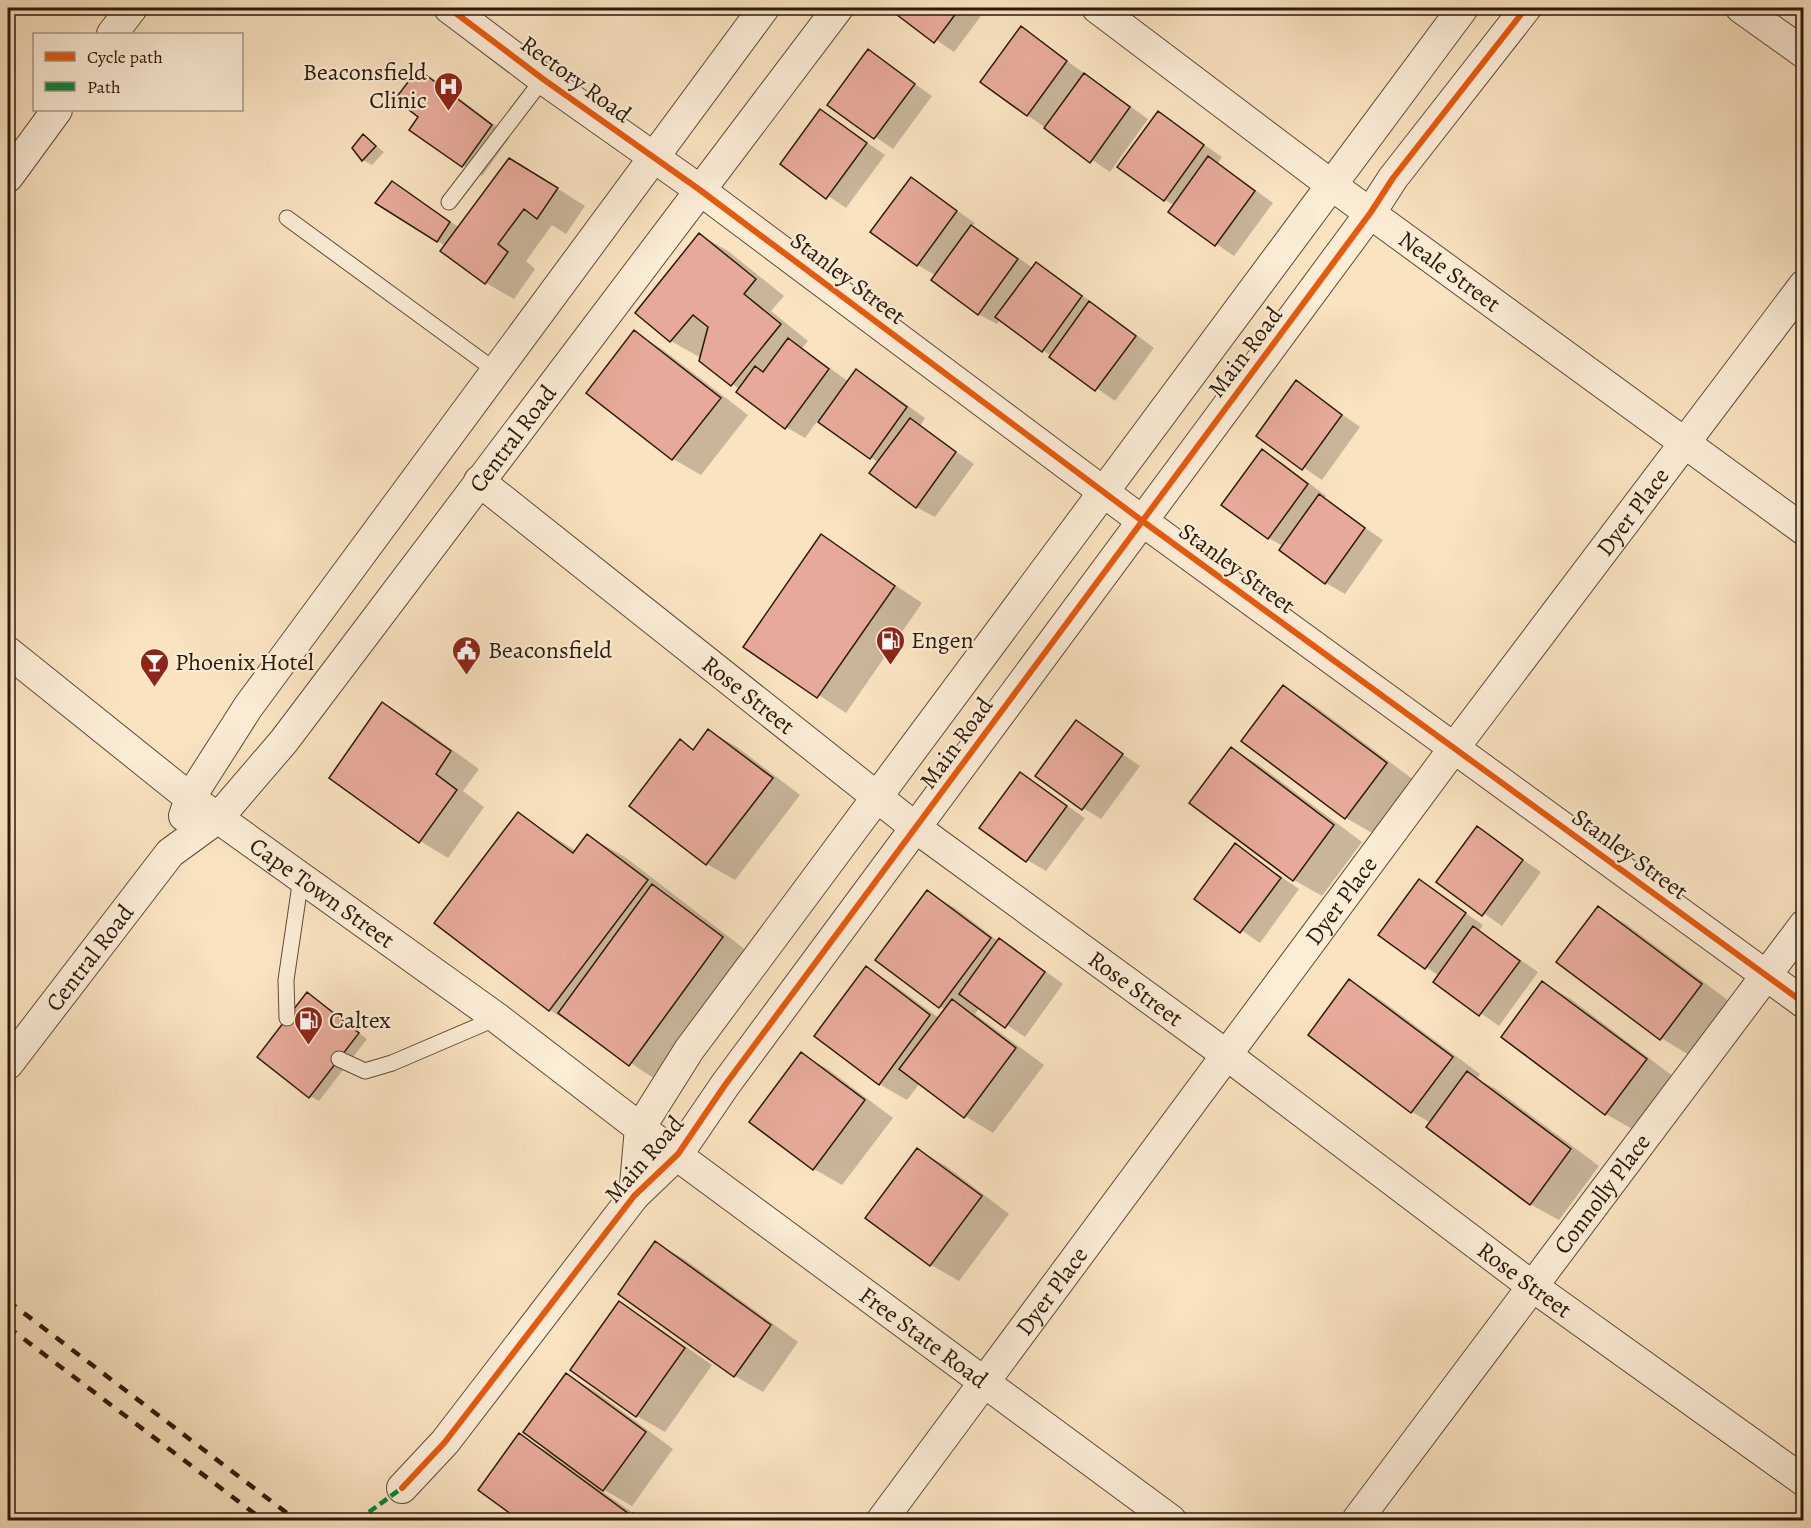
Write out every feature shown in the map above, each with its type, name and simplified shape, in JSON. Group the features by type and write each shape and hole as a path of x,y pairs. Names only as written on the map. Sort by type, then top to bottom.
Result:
{"street":[{"path":"113,33 132,8"},
{"name":"Rectory Road","path":"449,8 543,79 654,156"},
{"name":"Central Road","path":"170,853 190,798 248,707 764,8"},
{"name":"Central Road","path":"8,1064 170,853 218,818 284,741 478,481 838,8"},
{"name":"Neale Street","path":"1097,8 1330,184 1803,530"},
{"name":"Main Road","path":"634,1196 640,1128 689,1050 876,795 1105,492 1330,184 1463,8"},
{"name":"Main Road","path":"402,1488 444,1442 634,1196 678,1154 725,1085 1371,212 1393,178 1526,8"},
{"path":"1741,8 1803,53"},
{"path":"11,166 56,111"},
{"name":"Stanley Street","path":"654,156 1141,520 1803,1003"},
{"name":"Dyer Place","path":"882,1521 1454,748 1803,285"},
{"name":"Rose Street","path":"478,481 916,828 1228,1056 1532,1286 1803,1481"},
{"name":"Cape Town Street","path":"8,652 190,798 497,1018 640,1128"},
{"name":"Connolly Place","path":"1357,1521 1803,925"},
{"name":"Free State Road","path":"640,1128 1171,1521"}],"lane":[{"path":"449,202 543,79"},
{"path":"287,218 496,371"},
{"path":"287,1018 286,980 301,878"},
{"path":"339,1059 365,1071 392,1063 497,1018"}],"building":[{"path":"888,8 960,8 934,43"},
{"path":"1021,26 1067,61 1027,116 980,82"},
{"path":"868,49 915,84 874,139 827,105"},
{"path":"418,69 492,125 462,167 409,130 418,117 395,99"},
{"path":"1084,73 1130,107 1090,163 1044,128"},
{"path":"820,109 867,143 826,199 780,164"},
{"path":"1158,111 1204,145 1164,201 1117,167"},
{"path":"363,134 376,146 362,161 352,148"},
{"path":"1208,156 1255,191 1215,246 1168,212"},
{"path":"509,158 558,188 537,219 524,209 498,244 508,252 485,284 440,251"},
{"path":"911,177 957,211 917,266 870,232"},
{"path":"392,181 450,222 437,242 375,203"},
{"path":"971,225 1018,259 978,315 931,280"},
{"path":"699,233 756,279 744,294 781,324 731,386 699,361 708,327 693,315 670,342 635,313"},
{"path":"1036,262 1082,296 1042,352 995,317"},
{"path":"1089,301 1136,336 1095,391 1049,357"},
{"path":"634,330 721,398 672,460 586,393"},
{"path":"788,338 829,369 785,429 736,392 755,366 763,372"},
{"path":"856,369 907,407 870,459 818,422"},
{"path":"1296,380 1342,415 1302,470 1256,436"},
{"path":"910,418 956,452 916,508 869,473"},
{"path":"1262,449 1308,484 1268,539 1221,505"},
{"path":"1319,494 1365,528 1325,584 1279,550"},
{"path":"821,534 895,586 817,698 743,647"},
{"path":"1283,685 1387,763 1345,819 1241,741"},
{"path":"382,702 451,751 436,774 457,790 419,843 329,778"},
{"path":"1076,720 1123,754 1082,810 1035,776"},
{"path":"708,729 773,778 706,865 629,806 680,739 693,750"},
{"path":"1231,747 1334,825 1293,881 1189,803"},
{"path":"1020,772 1067,806 1026,862 979,828"},
{"path":"518,812 573,853 587,834 648,880 549,1011 434,923"},
{"path":"1477,826 1523,860 1482,916 1436,882"},
{"path":"1235,843 1281,878 1240,933 1194,899"},
{"path":"1419,879 1466,913 1425,969 1378,935"},
{"path":"652,884 723,937 629,1066 558,1013"},
{"path":"927,890 991,938 939,1008 875,960"},
{"path":"1598,906 1702,984 1660,1040 1556,962"},
{"path":"1473,926 1520,961 1479,1016 1433,982"},
{"path":"999,938 1045,972 1005,1028 959,994"},
{"path":"866,966 930,1015 879,1085 814,1036"},
{"path":"1349,979 1453,1057 1411,1113 1308,1035"},
{"path":"1542,981 1647,1059 1605,1115 1501,1037"},
{"name":"Caltex","path":"307,992 359,1033 309,1098 257,1057"},
{"path":"952,999 1016,1048 964,1118 899,1069"},
{"path":"801,1052 865,1100 813,1170 749,1122"},
{"path":"1467,1071 1571,1149 1530,1205 1426,1127"},
{"path":"917,1148 982,1196 930,1266 865,1218"},
{"path":"655,1241 771,1325 734,1377 618,1294"},
{"path":"619,1301 685,1348 636,1417 570,1370"},
{"path":"566,1373 646,1432 603,1491 523,1432"},
{"path":"519,1433 629,1514 624,1520 519,1520 478,1490"},
{"path":"633,1513 644,1520 628,1520"}],"railway":[{"path":"8,1301 296,1520"},
{"path":"8,1327 263,1520"}],"marked path":[{"path":"358,1520 402,1488"}],"cycle path":[{"path":"449,8 543,79 700,190 1141,520 1804,1003"},
{"path":"402,1488 445,1442 634,1196 678,1154 725,1085 1371,212 1393,178 1526,8"}],"place":[{"name":"Beaconsfield Clinic","path":"448,112"},
{"name":"Engen","path":"890,666"},
{"name":"Beaconsfield","path":"467,676"},
{"name":"Phoenix Hotel","path":"154,688"},
{"name":"Caltex","path":"308,1046"}]}
